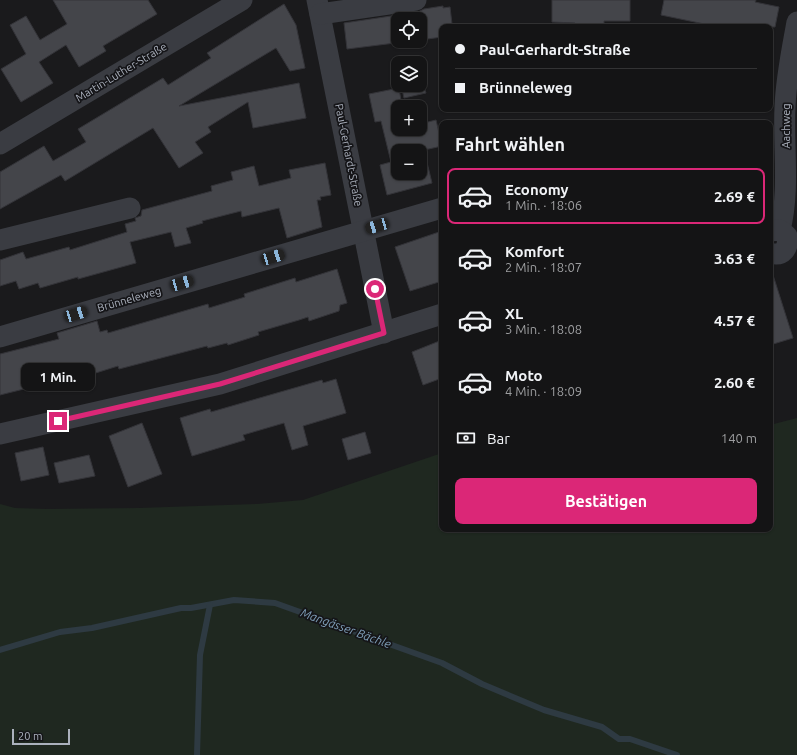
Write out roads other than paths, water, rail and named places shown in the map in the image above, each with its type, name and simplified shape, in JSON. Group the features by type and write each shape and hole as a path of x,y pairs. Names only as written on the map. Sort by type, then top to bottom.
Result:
{"street":[{"name":"Martin-Luther-Straße","path":"0,144 242,0"},
{"path":"319,7 416,0"},
{"name":"Paul-Gerhardt-Straße","path":"319,7 384,333"},
{"name":"Aachweg","path":"775,231 787,194 791,108 779,73 797,22"},
{"path":"0,240 130,208"},
{"name":"Brünneleweg","path":"0,337 439,209"},
{"path":"773,254 778,255 784,252 788,244 787,236 775,231"},
{"path":"0,434 220,384 439,315"}],"waterway":[{"name":"Mangässer Bächle","path":"0,650 60,632 92,628 181,608 191,608 234,600 275,603 442,663 482,684 544,710 602,727 619,739 630,739 677,755"},
{"path":"197,755 200,655 210,605"}]}
